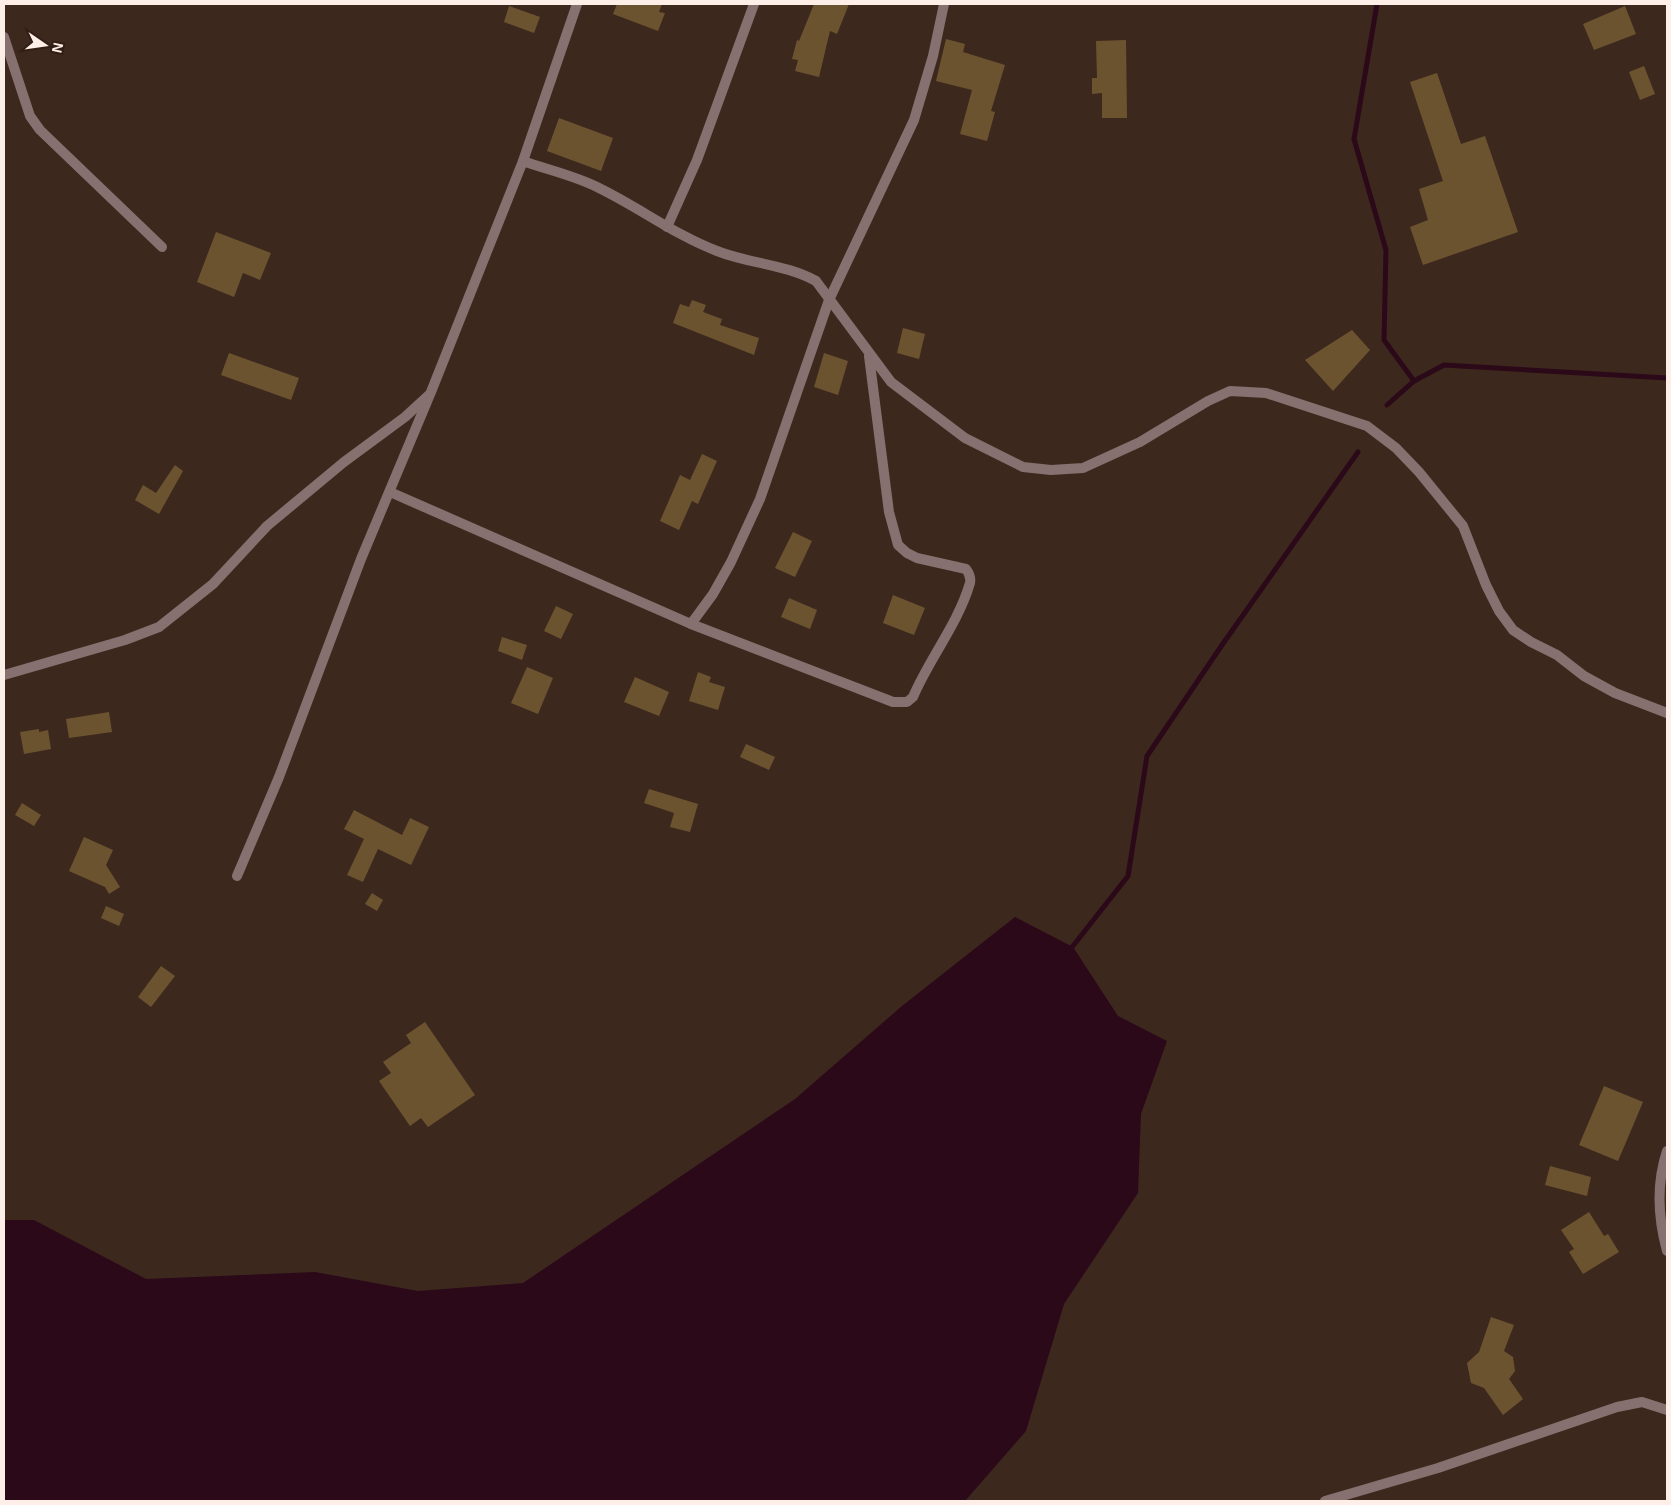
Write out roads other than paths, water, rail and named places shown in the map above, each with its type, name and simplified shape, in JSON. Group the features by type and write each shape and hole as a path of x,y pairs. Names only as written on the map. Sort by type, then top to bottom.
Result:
{"street":[{"path":"237,876 279,777 361,560 431,392 523,161 577,4"},
{"path":"667,227 697,160 754,4"},
{"path":"691,624 713,594 727,570 760,499 829,300 914,120 933,56 944,4"},
{"path":"4,37 30,116 40,130 162,246"},
{"path":"523,161 597,187 667,227 718,252 798,271 816,281 891,382 965,438 1023,467 1051,470 1083,468 1140,442 1208,401 1230,391 1266,393 1367,426 1396,448 1419,472 1463,526 1486,585 1499,611 1513,630 1531,642 1556,654 1584,676 1615,693 1667,713"},
{"path":"390,492 691,624 893,702 907,702 913,697 956,616 970,581 970,574 966,569 917,558 907,553 898,545 889,512 869,354"},
{"path":"4,675 125,640 159,626 213,584 274,521 344,462 405,417 431,392"},
{"path":"1667,1151 1663,1164 1658,1201 1662,1233 1667,1251"},
{"path":"1325,1501 1438,1468 1617,1407 1642,1402 1667,1410"}],"waterway":[{"path":"1377,4 1354,139 1386,250 1384,340 1414,381"},
{"path":"1387,405 1414,381 1444,365 1667,378"},
{"path":"1069,951 1128,876 1147,756 1222,645 1358,452"}]}
